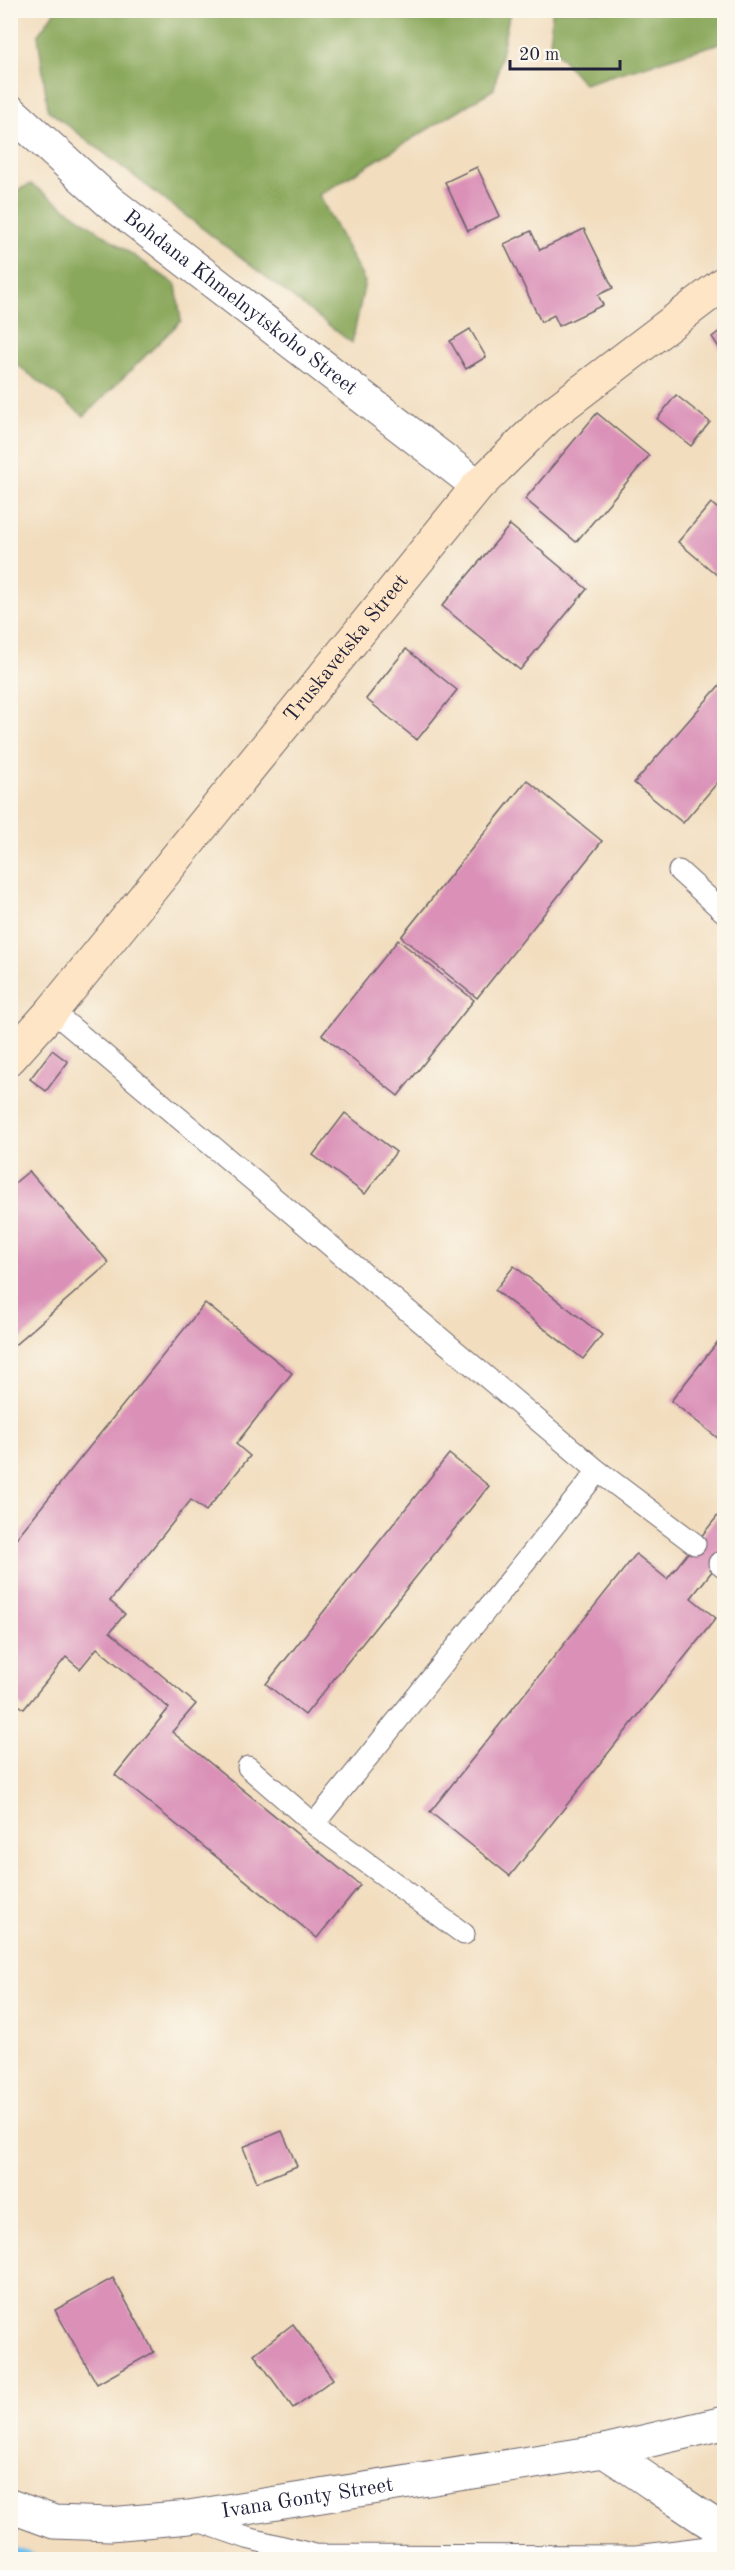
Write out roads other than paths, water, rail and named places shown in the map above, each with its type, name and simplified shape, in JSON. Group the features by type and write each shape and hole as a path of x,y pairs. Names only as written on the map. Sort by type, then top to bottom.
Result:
{"main road":[{"name":"Truskavetska Street","path":"10,1058 52,1011 478,486 549,416 724,283"}],"street":[{"name":"Bohdana Khmelnytskoho Street","path":"10,111 110,202 478,486"},
{"name":"Ivana Gonty Street","path":"10,2506 54,2522 110,2524 189,2517 604,2451 724,2423"},
{"path":"604,2451 637,2472 669,2497 716,2526 724,2528"}],"lane":[{"path":"679,871 724,912"},
{"path":"52,1011 598,1471 695,1544"},
{"path":"314,1824 598,1471"},
{"path":"248,1767 314,1824 464,1934"},
{"path":"189,2517 247,2538 315,2555 638,2556 724,2546"}],"waterway":[{"path":"10,2551 36,2560"}]}
